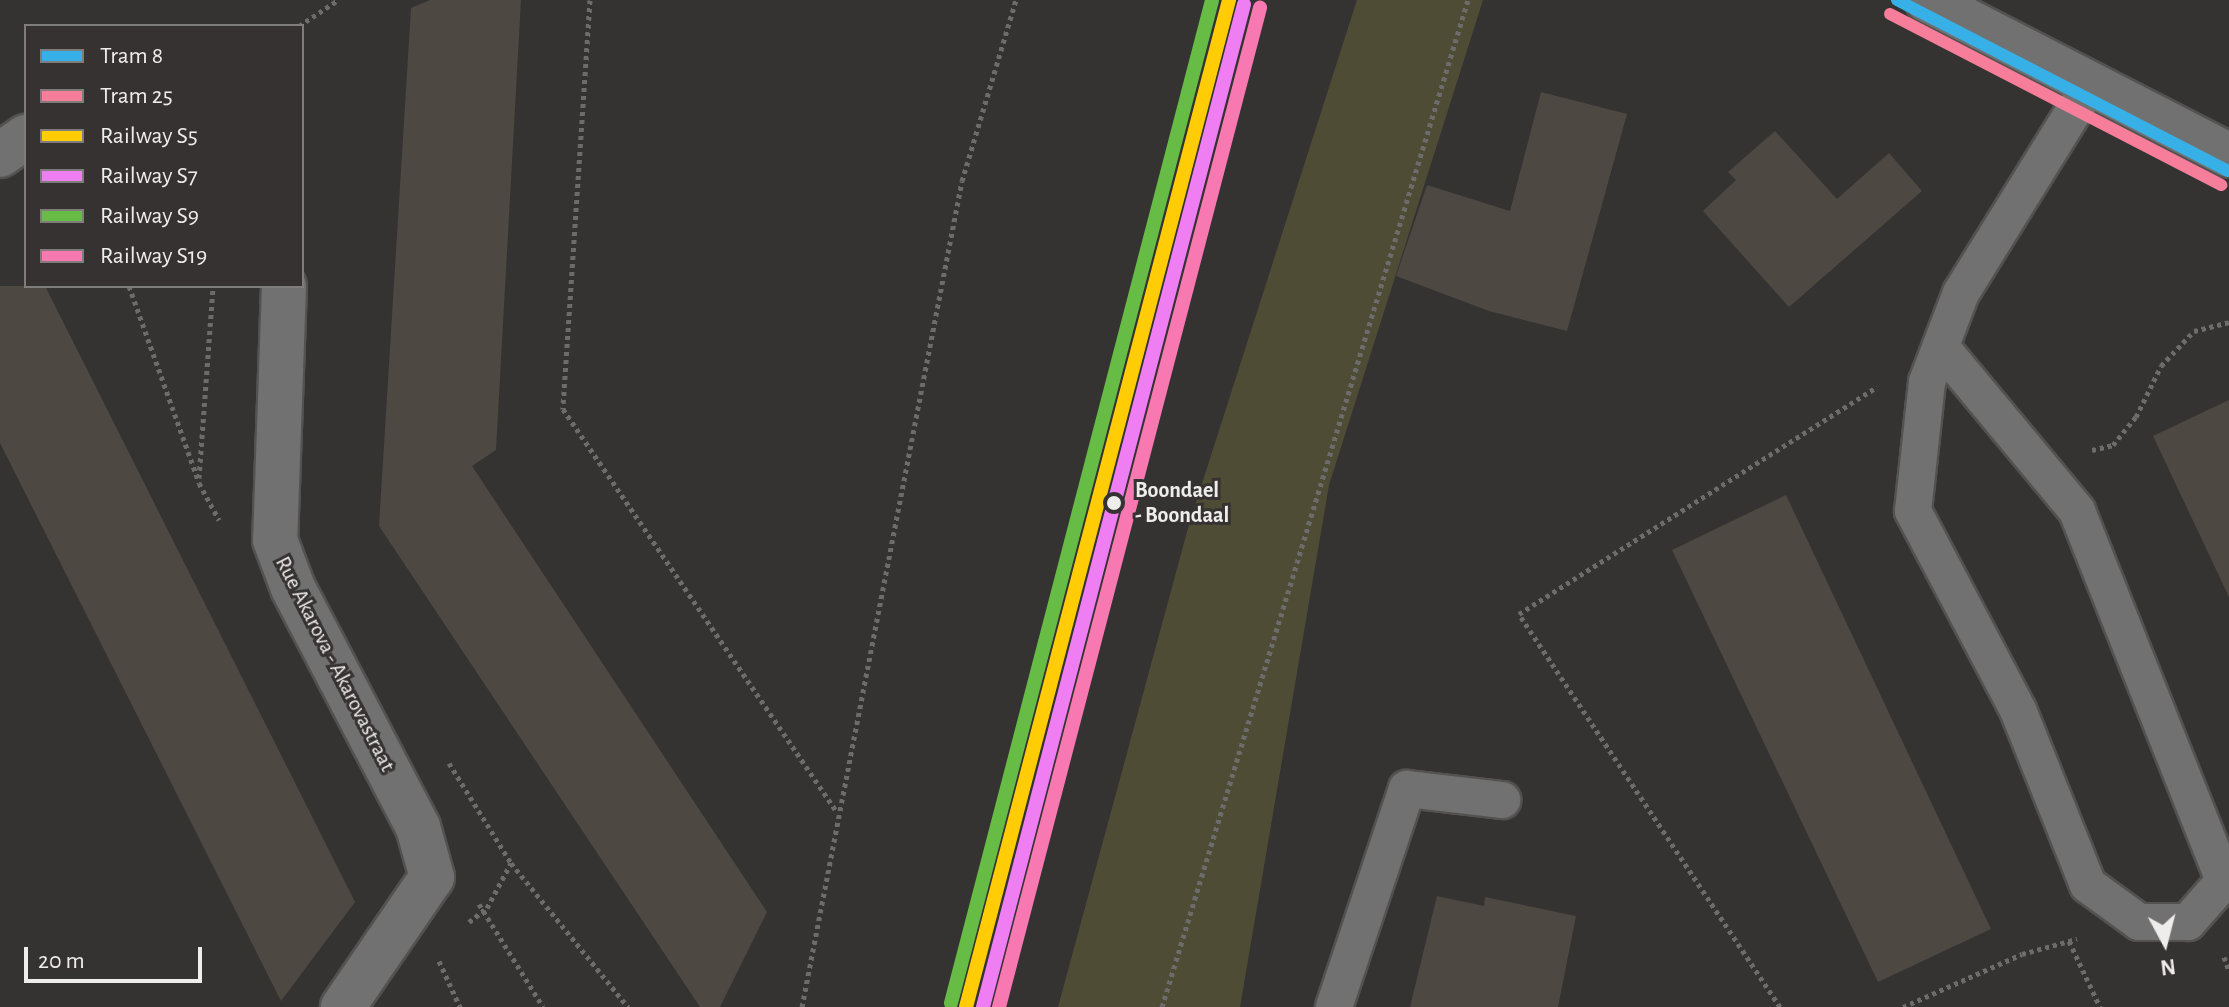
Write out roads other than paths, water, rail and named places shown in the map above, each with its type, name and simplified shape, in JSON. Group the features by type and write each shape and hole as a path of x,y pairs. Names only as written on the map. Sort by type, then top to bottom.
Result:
{"street":[{"path":"1927,0 2229,155"},
{"path":"0,155 24,138"},
{"name":"Rue Akarova - Akarovastraat","path":"284,288 275,540 293,588 418,827 432,877 424,896 343,1007"}],"lane":[{"path":"1941,347 2077,511 2224,881 2188,922 2139,922 2088,885 2018,710 1913,511 1927,382 1961,293 2015,198 2091,83"},
{"path":"1334,1007 1407,789 1502,800"}],"tram line":[{"name":"8","path":"1897,0 2229,171"},
{"name":"25","path":"1890,14 2222,185"}],"rail line":[{"name":"S9","path":"951,1003 1212,0"},
{"name":"S5","path":"966,1007 1229,0"},
{"name":"S7","path":"983,1007 1244,4"},
{"name":"S19","path":"999,1007 1260,8"}],"place":[{"name":"Boondael - Boondaal","path":"1114,503"}]}
